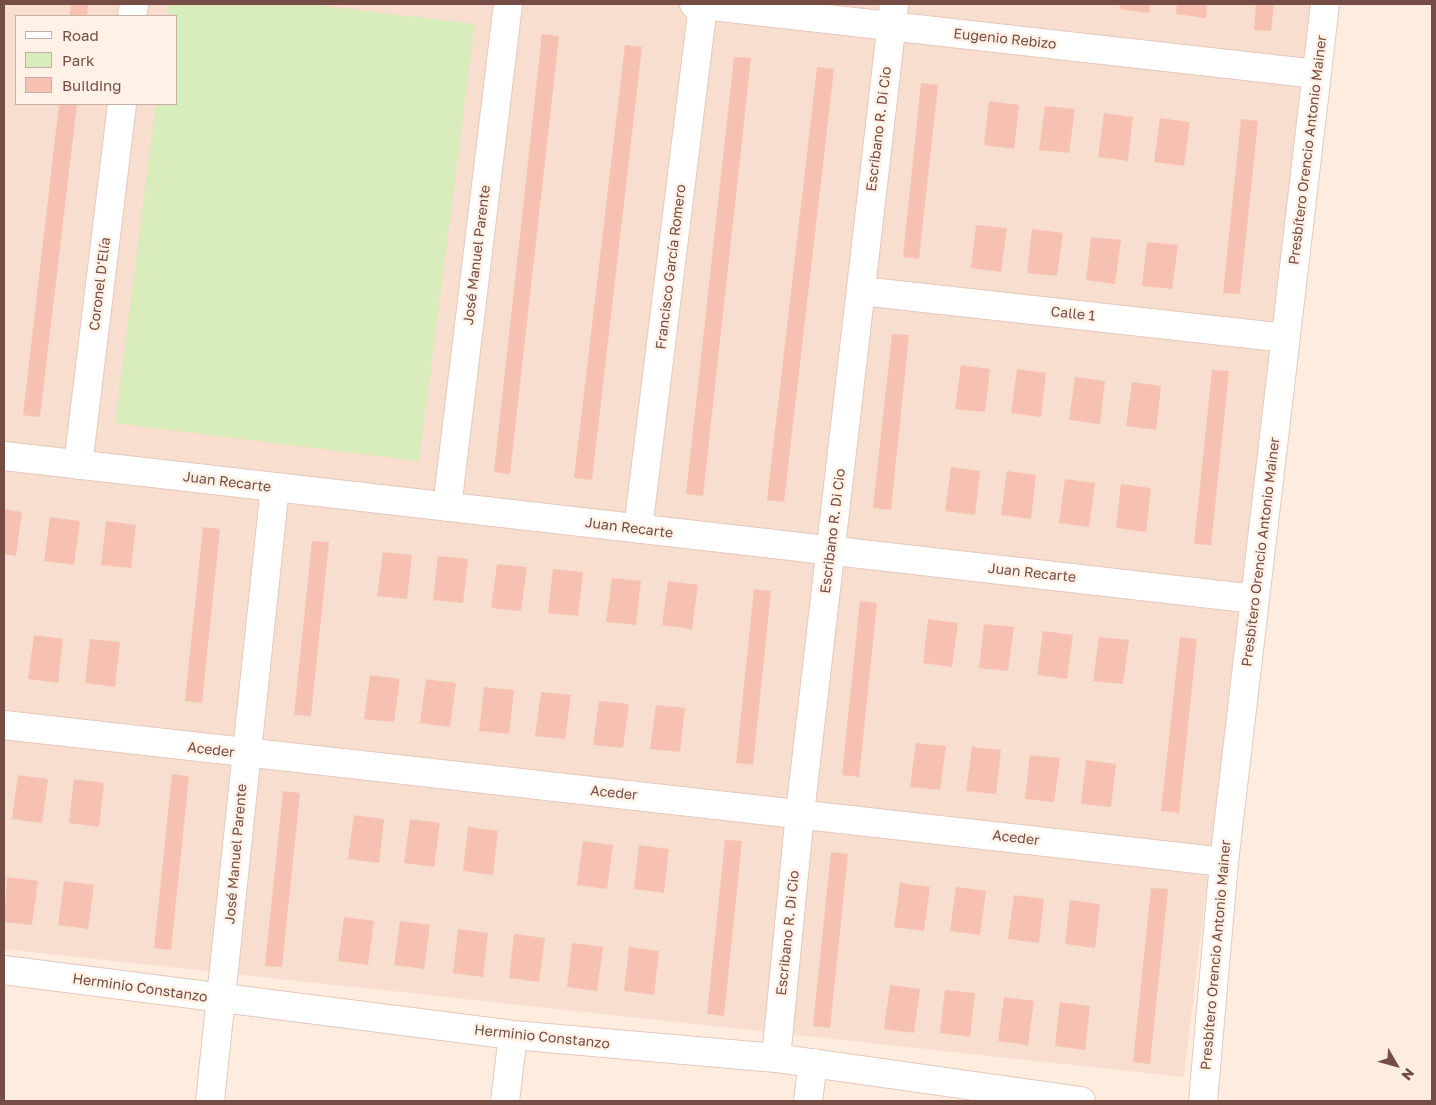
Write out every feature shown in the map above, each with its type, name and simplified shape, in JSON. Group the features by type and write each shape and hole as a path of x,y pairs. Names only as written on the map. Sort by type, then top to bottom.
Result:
{"street":[{"name":"José Manuel Parente","path":"447,507 508,4"},
{"name":"Eugenio Rebizo","path":"698,4 893,15 1316,74"},
{"name":"Francisco García Romero","path":"638,529 698,4"},
{"name":"Presbítero Orencio Antonio Mainer","path":"1203,1101 1224,862 1325,4"},
{"name":"Escribano R. Di Cio","path":"776,1058 800,813 893,15"},
{"name":"Coronel D'Elía","path":"78,465 122,105"},
{"name":"Calle 1","path":"861,291 1286,338"},
{"name":"Juan Recarte","path":"4,456 1255,599"},
{"name":"José Manuel Parente","path":"210,1101 275,487"},
{"name":"Aceder","path":"4,725 246,754 800,813 1224,862"},
{"name":"Herminio Constanzo","path":"4,970 513,1035 776,1058 1081,1101"},
{"path":"505,1101 513,1035"},
{"path":"808,1101 813,1063"}],"shaded area":[{"path":"4,4 1311,4 1184,1077 4,949"}],"green space":[{"path":"169,4 309,4 475,24 419,461 115,423 156,105 178,105 178,15 168,15"}],"building":[{"path":"71,4 88,4 87,15 69,15"},
{"path":"1120,4 1150,4 1149,13 1119,9"},
{"path":"1177,4 1207,4 1206,18 1176,14"},
{"path":"1256,4 1274,4 1271,31 1254,30"},
{"path":"542,34 559,36 510,474 494,472"},
{"path":"625,45 642,47 592,480 574,478"},
{"path":"734,57 751,58 703,496 686,494"},
{"path":"817,67 834,69 784,502 767,500"},
{"path":"921,83 938,85 919,259 903,257"},
{"path":"989,101 1019,105 1014,149 984,145"},
{"path":"59,105 77,105 40,417 23,415"},
{"path":"1045,106 1075,109 1069,153 1039,150"},
{"path":"1104,113 1133,117 1128,161 1098,157"},
{"path":"1160,118 1190,122 1184,166 1154,162"},
{"path":"1241,119 1258,121 1240,294 1223,293"},
{"path":"976,225 1007,228 1001,272 971,268"},
{"path":"1032,229 1063,233 1057,276 1027,273"},
{"path":"1091,237 1121,240 1115,284 1086,280"},
{"path":"1147,242 1178,245 1172,289 1142,286"},
{"path":"892,334 909,335 891,510 873,508"},
{"path":"961,365 990,369 985,412 955,409"},
{"path":"1017,369 1046,373 1041,417 1011,413"},
{"path":"1212,370 1229,371 1211,545 1194,544"},
{"path":"1075,377 1105,381 1100,424 1069,420"},
{"path":"1132,382 1161,386 1156,430 1126,426"},
{"path":"951,467 980,471 975,515 945,511"},
{"path":"1007,471 1036,475 1031,519 1001,515"},
{"path":"1065,479 1095,483 1089,527 1059,523"},
{"path":"1121,484 1151,488 1146,532 1116,528"},
{"path":"4,509 22,512 16,556 4,554"},
{"path":"50,517 80,521 74,565 44,561"},
{"path":"106,521 136,525 131,568 101,565"},
{"path":"203,527 220,529 202,703 185,701"},
{"path":"312,541 329,542 311,716 294,715"},
{"path":"383,552 412,555 407,599 377,596"},
{"path":"438,556 468,559 463,603 433,600"},
{"path":"497,564 527,567 521,611 491,608"},
{"path":"553,569 583,572 578,616 548,613"},
{"path":"612,578 641,581 636,625 606,622"},
{"path":"668,581 698,585 692,629 662,625"},
{"path":"754,589 771,591 753,765 736,763"},
{"path":"860,601 877,603 859,777 842,775"},
{"path":"928,619 958,623 952,667 923,663"},
{"path":"984,624 1014,627 1008,671 979,668"},
{"path":"1043,631 1073,635 1067,679 1037,675"},
{"path":"34,635 63,639 58,683 28,679"},
{"path":"1099,637 1129,640 1123,684 1093,681"},
{"path":"1180,637 1197,639 1179,813 1161,811"},
{"path":"90,639 120,642 115,687 85,683"},
{"path":"370,675 400,679 394,722 364,719"},
{"path":"426,679 456,683 450,727 420,723"},
{"path":"484,687 514,690 509,734 479,731"},
{"path":"541,692 571,695 565,739 535,736"},
{"path":"599,701 629,704 623,748 593,745"},
{"path":"656,705 685,708 680,752 650,749"},
{"path":"916,743 946,746 940,790 910,787"},
{"path":"972,747 1001,750 996,794 966,791"},
{"path":"1030,755 1060,758 1054,802 1025,799"},
{"path":"1086,760 1116,764 1111,807 1081,804"},
{"path":"172,774 189,776 171,950 154,948"},
{"path":"18,775 48,779 42,823 12,819"},
{"path":"74,779 104,783 99,827 69,823"},
{"path":"283,791 300,793 282,967 265,966"},
{"path":"354,815 384,819 379,863 348,859"},
{"path":"410,819 440,823 434,867 404,863"},
{"path":"468,827 498,831 493,875 463,871"},
{"path":"725,840 742,841 724,1016 707,1014"},
{"path":"583,841 613,845 607,889 577,885"},
{"path":"639,845 669,849 664,893 634,889"},
{"path":"831,852 848,854 830,1028 813,1026"},
{"path":"7,877 38,881 32,925 4,922"},
{"path":"64,881 94,885 88,929 58,925"},
{"path":"900,883 930,887 924,931 894,927"},
{"path":"956,887 986,891 980,935 950,931"},
{"path":"1151,888 1168,889 1150,1064 1133,1062"},
{"path":"1014,895 1044,899 1039,943 1008,939"},
{"path":"1070,900 1100,904 1095,948 1065,944"},
{"path":"344,917 374,921 368,965 338,961"},
{"path":"400,921 430,925 424,969 394,965"},
{"path":"458,929 488,933 483,977 453,973"},
{"path":"514,934 545,938 539,982 509,978"},
{"path":"572,943 603,947 597,991 567,987"},
{"path":"629,947 659,951 654,995 624,991"},
{"path":"890,985 920,989 914,1033 884,1029"},
{"path":"945,990 975,993 970,1037 940,1033"},
{"path":"1004,997 1034,1001 1028,1045 998,1041"},
{"path":"1060,1002 1090,1006 1085,1050 1055,1046"}]}
